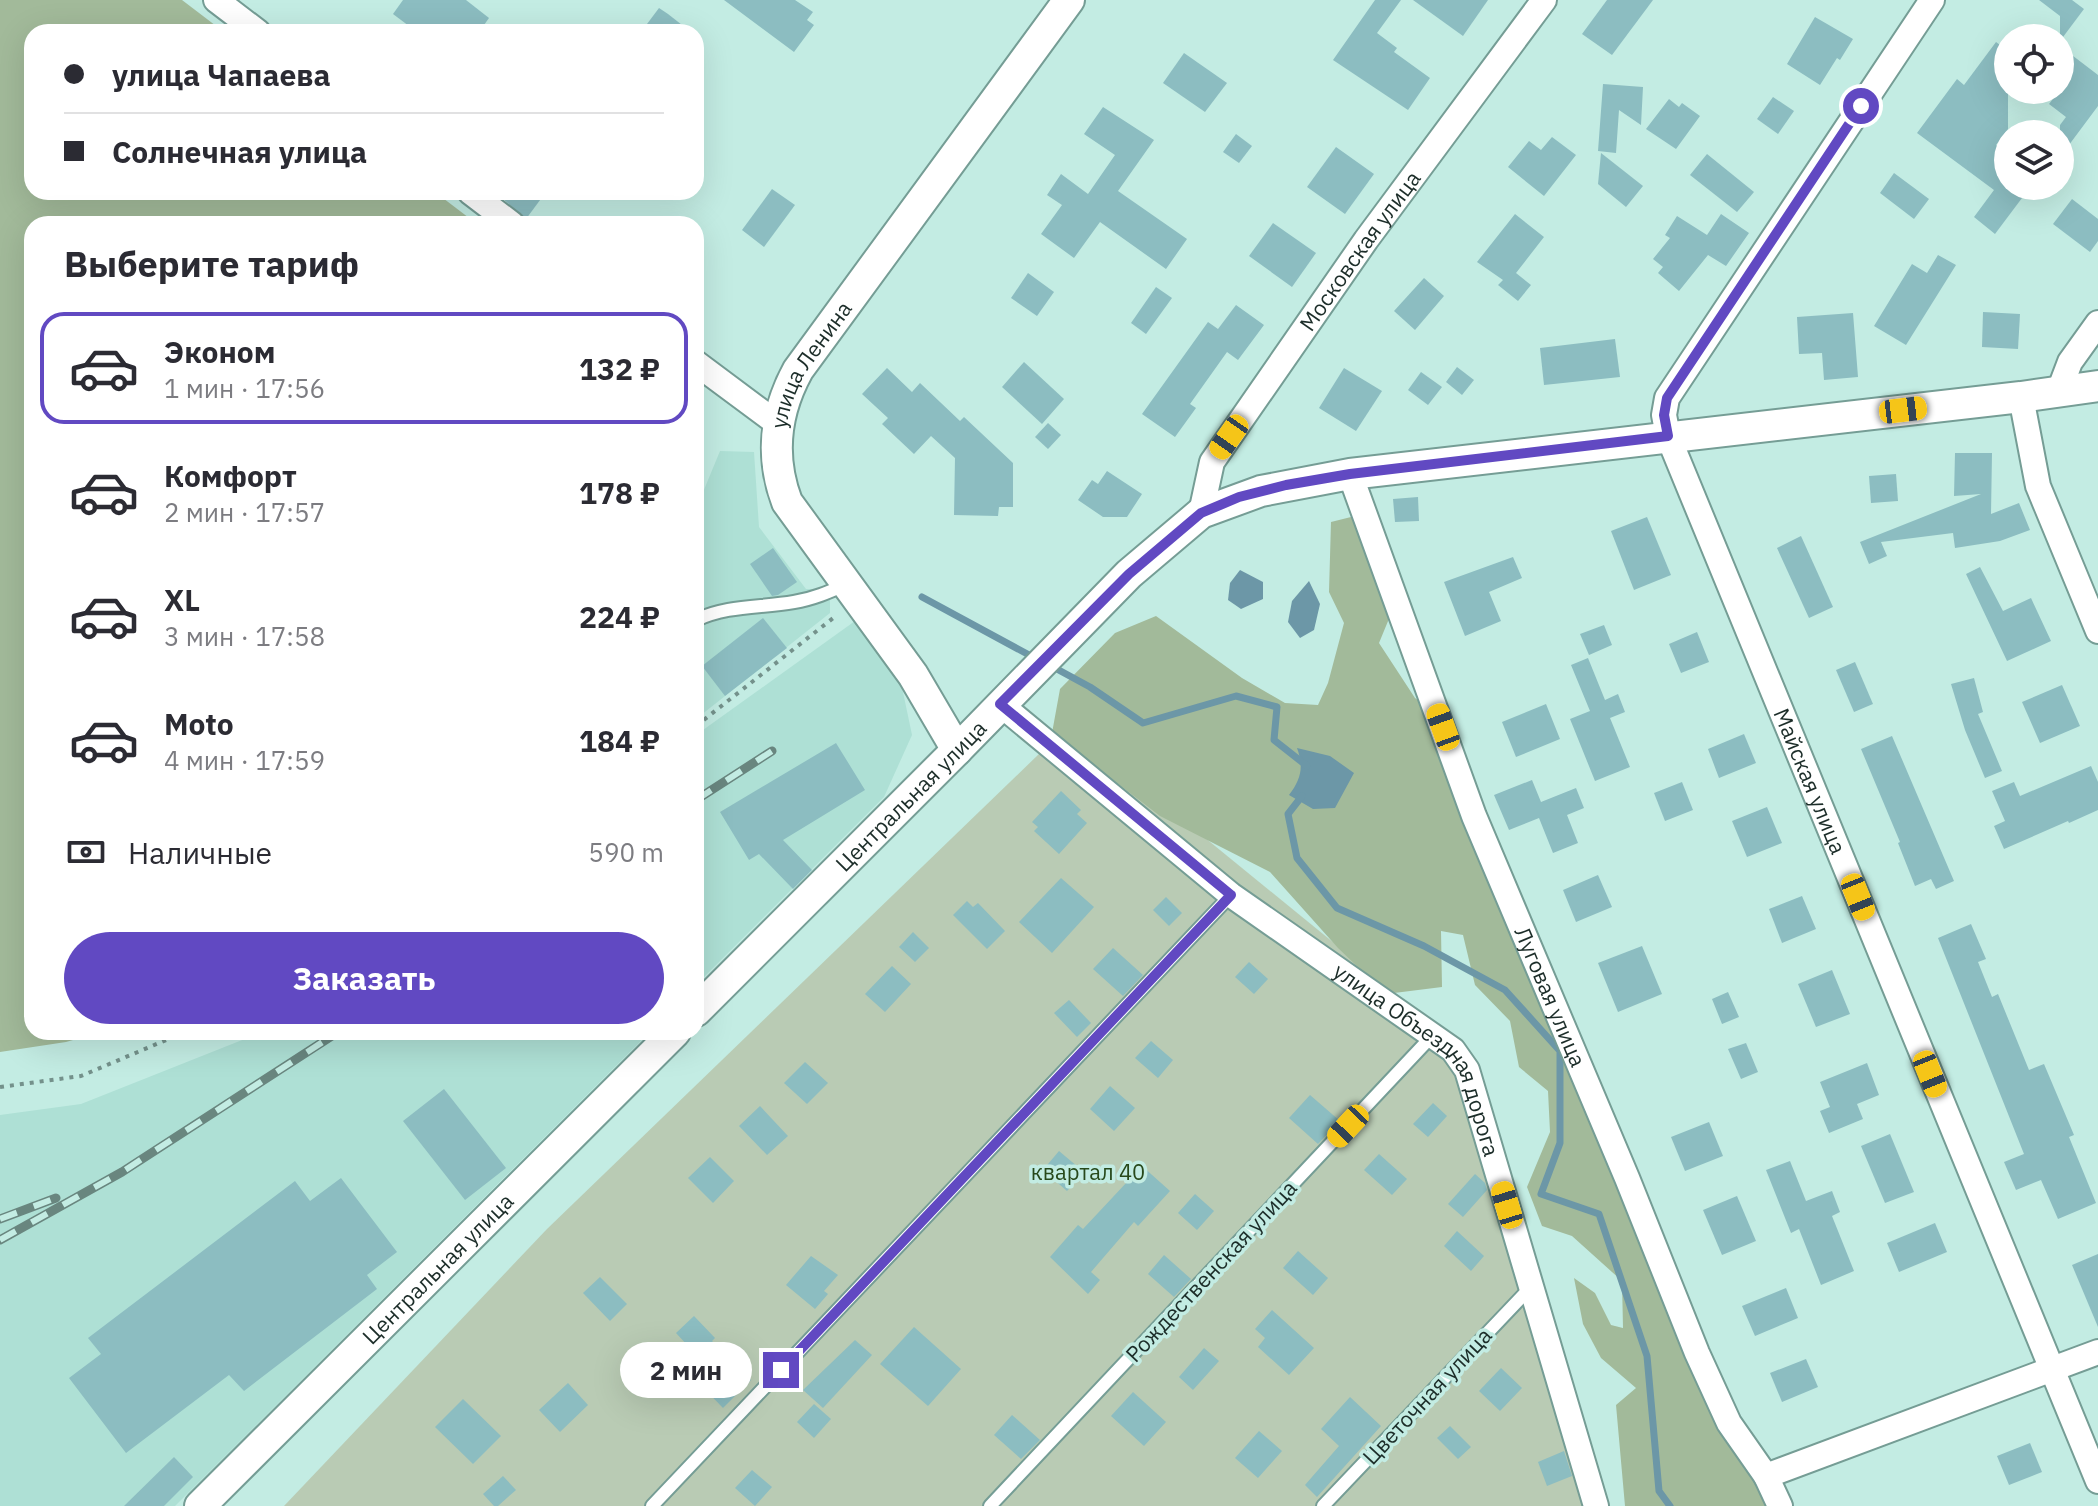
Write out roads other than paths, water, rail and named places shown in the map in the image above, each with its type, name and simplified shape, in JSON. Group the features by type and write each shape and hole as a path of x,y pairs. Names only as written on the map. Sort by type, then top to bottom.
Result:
{"street":[{"path":"216,0 248,24"},
{"name":"улица Ленина","path":"957,750 913,675 787,502 778,472 778,424 785,394 798,370 1069,0"},
{"name":"Московская улица","path":"1201,513 1212,462 1366,240 1544,0"},
{"path":"1668,436 1664,415 1667,398 1932,0"},
{"path":"480,200 502,216"},
{"path":"2059,391 2070,362 2098,323"},
{"path":"704,369 778,424"},
{"name":"Центральная улица","path":"704,1003 1129,574 1201,513 1261,491 1350,474 2098,386"},
{"path":"2021,397 2038,486 2098,631"},
{"name":"Майская улица","path":"1668,436 2098,1481"},
{"name":"Луговая улица","path":"1350,474 1480,831 1627,1178 1697,1353 1729,1423 1766,1476 1780,1506"},
{"name":"улица Объездная дорога","path":"1000,704 1231,895 1453,1050 1467,1070 1596,1506"},
{"name":"Центральная улица","path":"200,1506 667,1040"},
{"path":"1766,1476 2098,1352"}],"lane":[{"path":"704,617 724,609 761,607 852,592"},
{"path":"652,1506 1231,895"},
{"name":"Рождественская улица","path":"990,1506 1432,1036"},
{"name":"Цветочная улица","path":"1323,1506 1532,1286"}],"water":[{"path":"1240,570 1263,582 1263,599 1241,609 1228,600 1230,583"},
{"path":"1309,581 1320,604 1314,630 1300,638 1288,622 1292,601"},
{"path":"1297,748 1330,756 1354,773 1335,808 1313,809 1289,795 1300,773"}],"waterway":[{"path":"922,597 1031,656"},
{"path":"1055,668 1090,687 1143,723 1236,696 1277,707 1274,740 1307,766"},
{"path":"1302,796 1288,814 1297,858 1337,908 1424,946 1505,990 1560,1051 1560,1143 1541,1194 1599,1214 1647,1356 1659,1491 1670,1506"}],"railway":[{"path":"704,795 772,751"},
{"path":"0,1240 122,1172 326,1040"},
{"path":"0,1219 56,1198"}],"park label":[{"name":"квартал 40","path":"1088,1172"}]}
